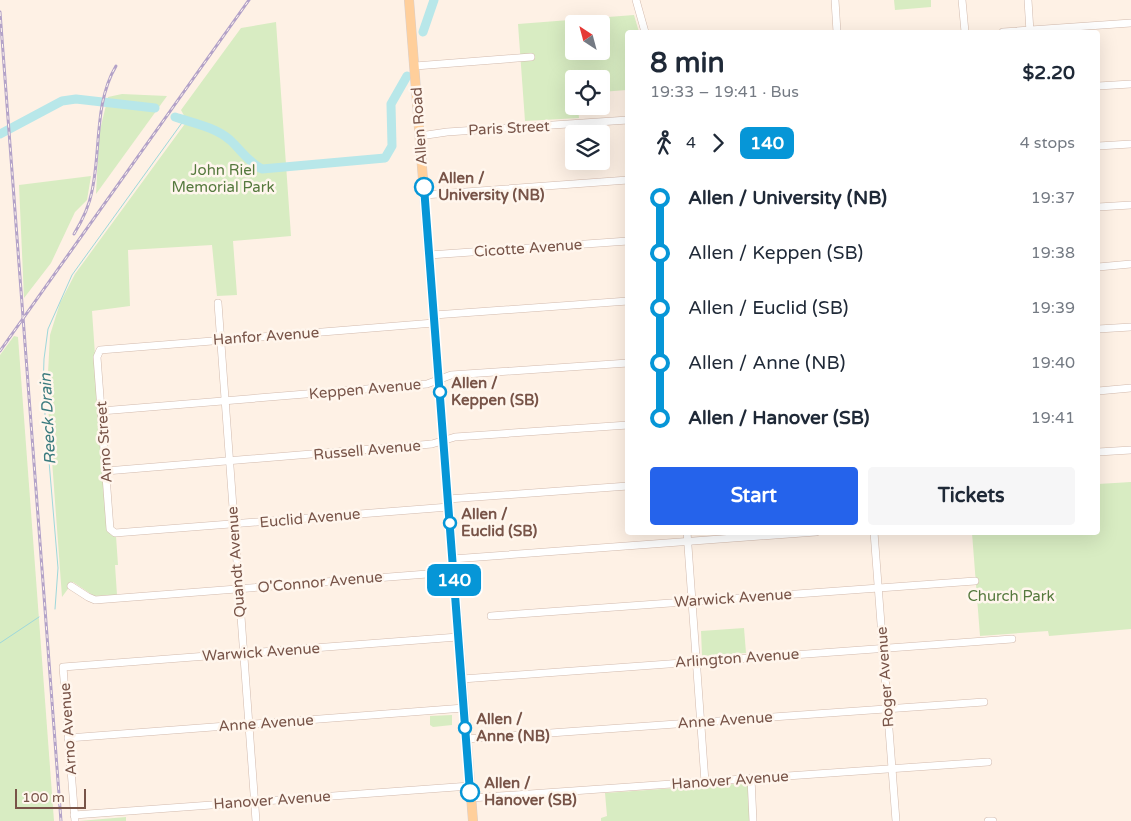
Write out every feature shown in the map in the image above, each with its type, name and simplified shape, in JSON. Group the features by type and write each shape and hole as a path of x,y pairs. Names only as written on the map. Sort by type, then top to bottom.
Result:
{"main road":[{"name":"Allen Road","path":"410,0 473,821"}],"street":[{"path":"636,0 644,30"},
{"path":"835,0 837,30"},
{"path":"962,0 964,30"},
{"path":"1028,0 1030,30"},
{"path":"1052,30 1131,23"},
{"path":"415,66 531,57"},
{"path":"1100,86 1131,84"},
{"name":"Paris Street","path":"420,136 447,132 625,120"},
{"path":"1100,146 1131,144"},
{"path":"424,195 625,180"},
{"path":"1100,207 1131,205"},
{"name":"Cicotte Avenue","path":"429,255 625,241"},
{"path":"1100,267 1131,264"},
{"name":"Hanfor Avenue","path":"99,352 625,301"},
{"name":"Quandt Avenue","path":"218,303 256,821"},
{"path":"1100,329 1131,327"},
{"name":"Arno Street","path":"99,352 97,357 112,532"},
{"name":"Keppen Avenue","path":"101,411 427,384 451,375 625,363"},
{"path":"1100,390 1131,388"},
{"name":"Russell Avenue","path":"106,471 423,445 477,435 625,425"},
{"path":"1100,452 1131,450"},
{"name":"Euclid Avenue","path":"112,532 234,524 625,486"},
{"path":"687,535 706,782"},
{"path":"452,559 778,535"},
{"name":"Roger Avenue","path":"874,535 896,821"},
{"name":"O'Connor Avenue","path":"71,586 96,600 453,572"},
{"name":"Warwick Avenue","path":"491,616 975,581"},
{"name":"Warwick Avenue","path":"63,667 458,637"},
{"name":"Arlington Avenue","path":"462,679 1012,639"},
{"name":"Arno Avenue","path":"63,667 74,818"},
{"name":"Anne Avenue","path":"466,739 984,702"},
{"name":"Anne Avenue","path":"68,738 464,708"},
{"name":"Hanover Avenue","path":"471,798 988,762"},
{"path":"751,778 753,821"},
{"name":"Hanover Avenue","path":"74,818 470,786"},
{"path":"988,821 993,821"}],"green space":[{"path":"894,0 931,0 931,7 895,10"},
{"path":"634,15 638,30 625,30 625,90 610,91 610,70 565,70 565,115 579,115 579,118 525,121 518,24 565,20 565,60 610,60 610,17"},
{"name":"John Riel Memorial Park","path":"276,22 291,236 233,241 237,295 217,296 212,245 128,250 130,306 92,311 107,529 111,535 116,536 118,565 115,565 117,595 94,596 73,582 62,597 47,392 50,335 60,303 75,274 187,121 181,110 241,28"},
{"path":"122,94 167,96 96,194 99,134 108,97"},
{"path":"91,176 87,200 75,212 51,263 24,298 19,185"},
{"path":"14,336 18,337 54,821 0,821 0,355"},
{"name":"Church Park","path":"1131,482 1131,629 1049,636 1048,631 980,636 972,535 1100,535 1100,484"},
{"path":"744,628 746,653 702,656 701,631"},
{"path":"452,715 452,725 433,727 430,725 430,716"},
{"path":"748,783 750,821 601,821 601,818 607,816 605,793"},
{"path":"126,817 126,821 79,821"}],"waterway":[{"path":"423,32 434,0"},
{"path":"175,117 218,132 230,140 262,169 385,158 392,146 391,104 407,76"},
{"path":"0,134 62,101 76,99 155,108"},
{"name":"Reeck Drain","path":"55,609 58,568 43,390 44,359 48,329 72,275 184,120"},
{"name":"Reeck Drain","path":"0,643 39,617"}],"railway":[{"path":"0,351 249,0"},
{"path":"0,12 61,821"},
{"path":"74,234 85,214 91,197 104,95 116,66"}],"bus line":[{"name":"140","path":"424,187 470,792"}],"place":[{"name":"Allen / University (NB)","path":"424,187"},
{"name":"Allen / Keppen (SB)","path":"440,392"},
{"name":"Allen / Euclid (SB)","path":"450,523"},
{"name":"Allen / Anne (NB)","path":"465,728"},
{"name":"Allen / Hanover (SB)","path":"470,792"}]}
